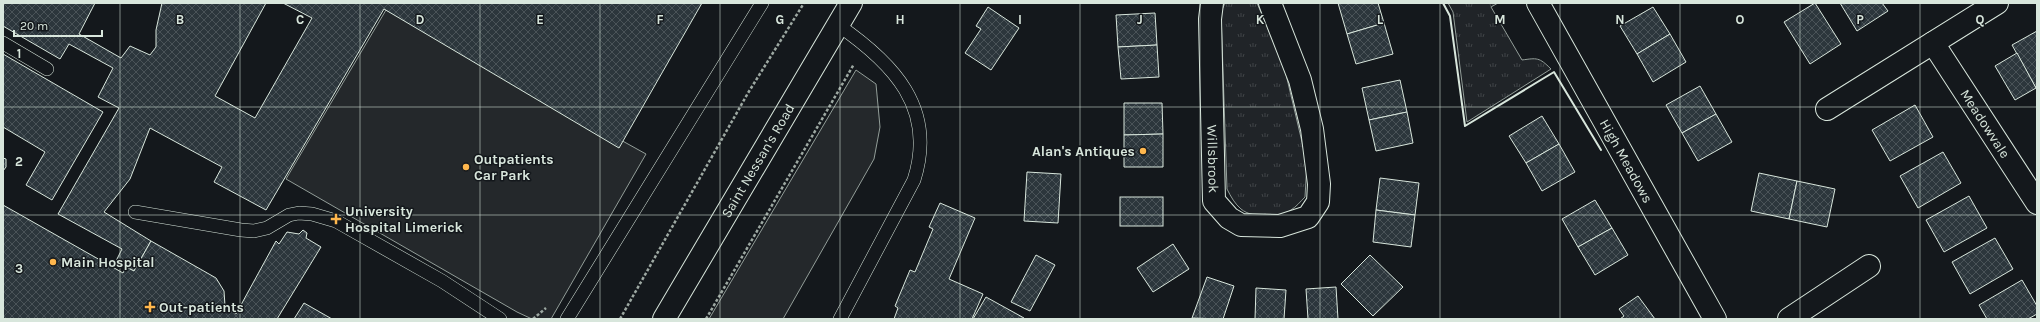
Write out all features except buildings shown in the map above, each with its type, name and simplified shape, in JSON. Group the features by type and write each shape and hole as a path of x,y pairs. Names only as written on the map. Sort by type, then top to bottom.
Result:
{"street":[{"name":"Saint Nessan's Road","path":"664,319 851,3"},
{"name":"Willsbrook","path":"1212,3 1210,19 1214,201 1229,218 1241,225 1280,226 1308,217 1318,202 1319,184 1312,128 1300,80 1270,3"},
{"name":"High Meadows","path":"1538,3 1715,319"},
{"path":"1827,109 1997,3"},
{"name":"Meadowvale","path":"1933,43 2037,203"},
{"path":"1789,319 1869,266"}],"lane":[{"path":"567,319 762,3"},
{"path":"838,25 866,44 893,70 906,91 916,113 920,145 920,163 914,180 840,319"},
{"path":"3,43 47,69"},
{"path":"135,212 254,231 267,228 289,215 312,214 336,221 442,281 500,319"}],"path":[{"path":"620,319 748,93 804,3"},
{"path":"706,319 866,44"},
{"path":"533,319 546,308"}],"green space":[{"path":"1225,3 1257,3 1284,66 1307,163 1305,197 1293,209 1280,215 1259,216 1246,212 1237,205 1227,189 1221,12"},
{"path":"1448,3 1498,3 1491,7 1522,60 1538,59 1544,62 1551,69 1467,122 1453,12"}],"shaded area":[{"name":"Outpatients Car Park","path":"386,10 646,154 551,319 532,319 517,312 286,179"},
{"path":"856,70 876,84 880,127 874,159 783,319 709,319"}],"wall":[{"path":"1443,3 1450,16 1465,126 1554,72 1601,150"}],"place":[{"name":"Alan's Antiques","path":"1143,151"},
{"name":"Outpatients Car Park","path":"466,167"},
{"name":"University Hospital Limerick","path":"336,219"},
{"name":"Main Hospital","path":"53,262"},
{"name":"Out-patients","path":"150,307"}]}
